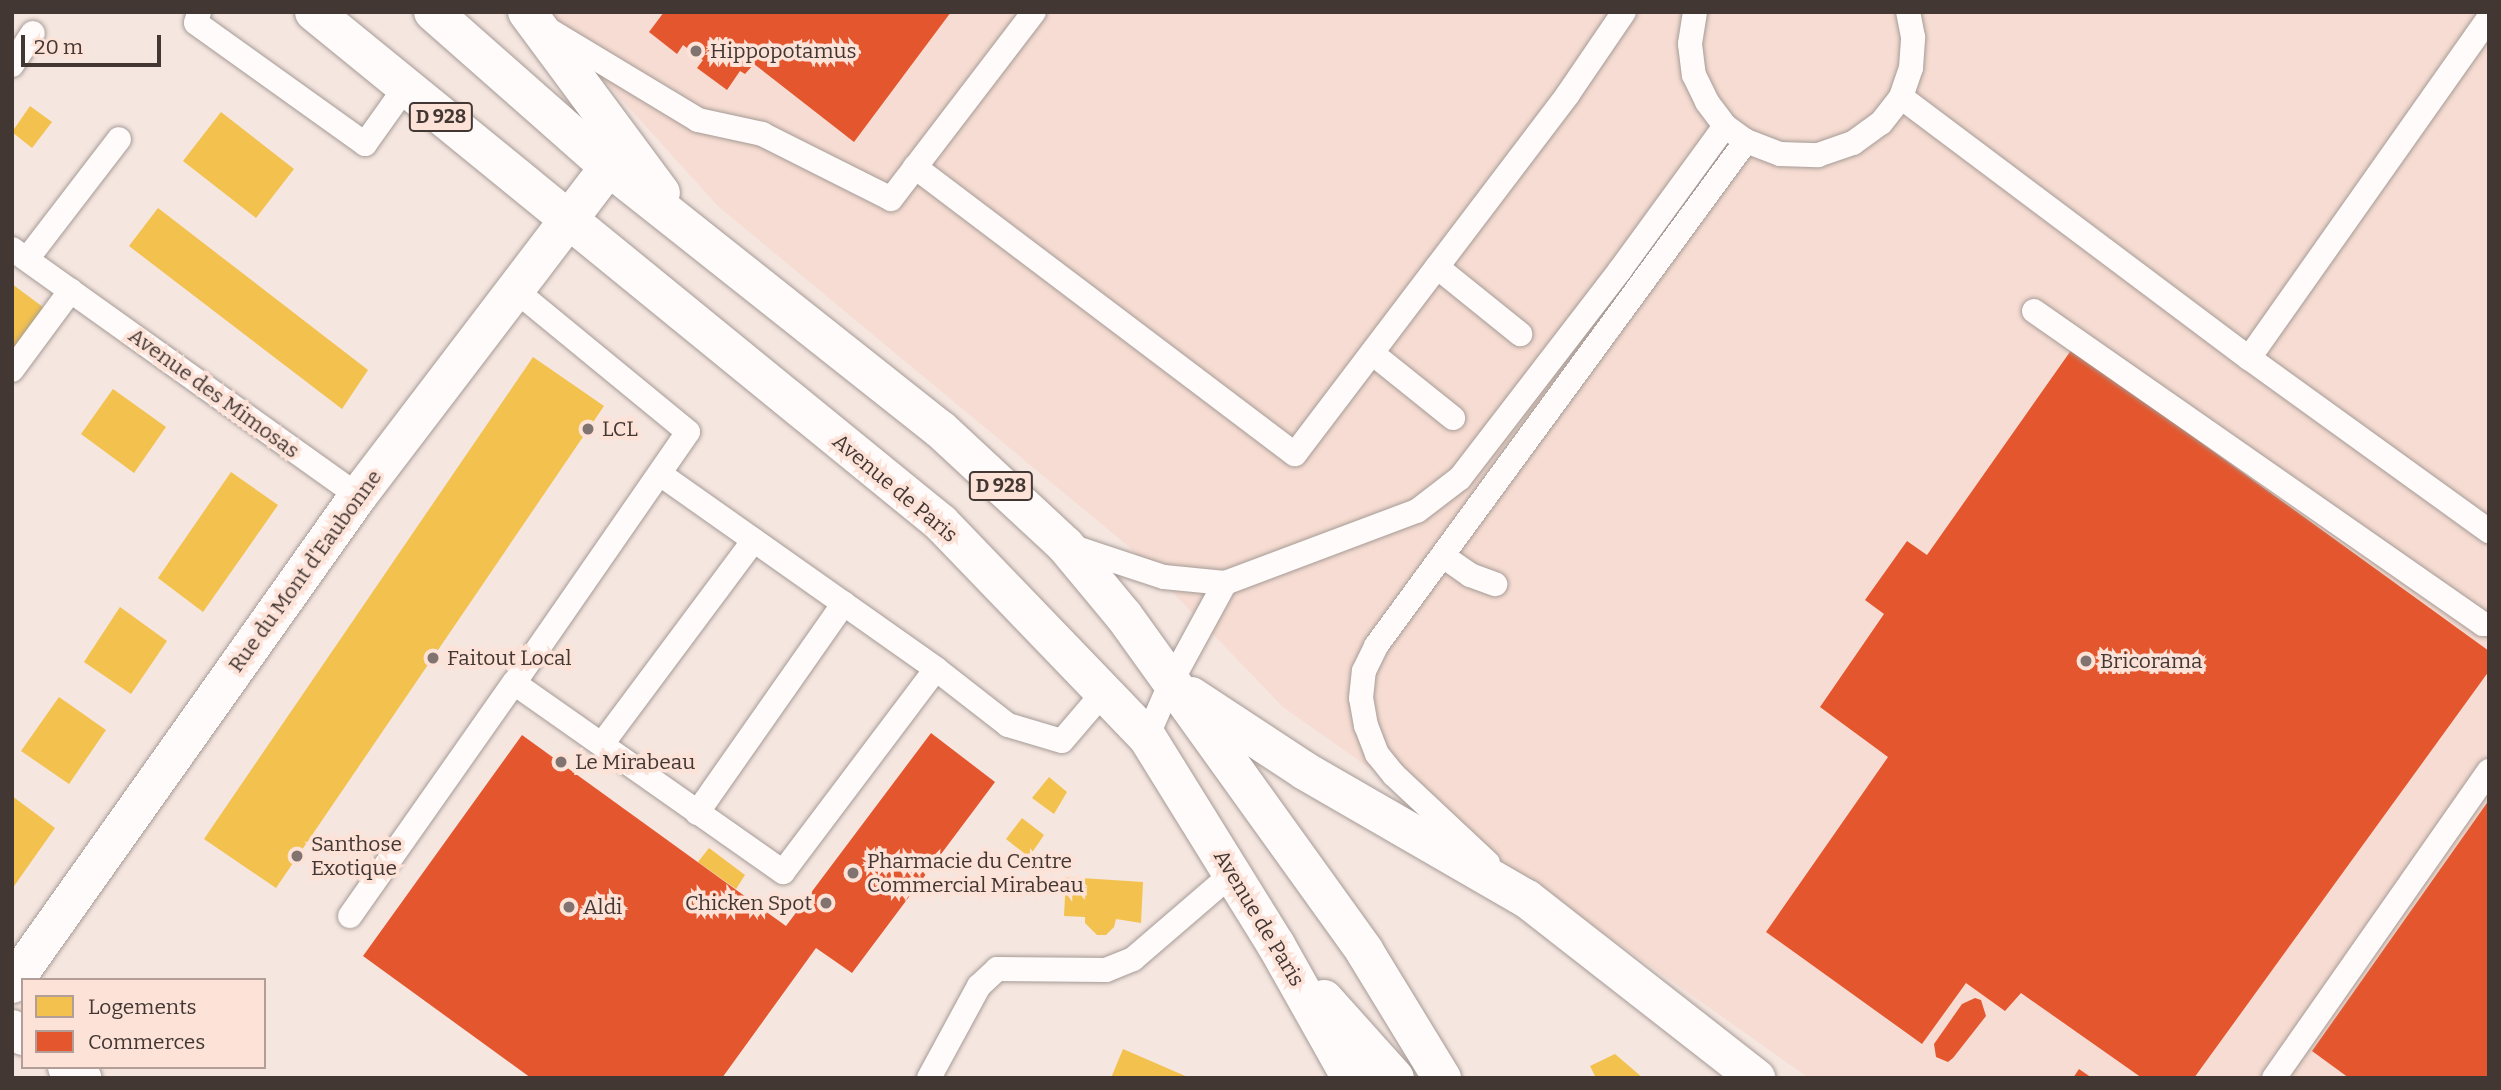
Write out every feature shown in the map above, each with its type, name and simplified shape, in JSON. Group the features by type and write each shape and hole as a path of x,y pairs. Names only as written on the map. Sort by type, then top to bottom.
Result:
{"main road":[{"name":"Avenue de Paris","path":"314,12 941,523 1147,737 1233,873 1351,1078"},
{"name":"D 928","path":"433,12 609,167 940,429 1065,545 1124,616 1365,952 1442,1078"},
{"path":"530,16 607,116 686,229"},
{"name":"Rue du Mont d'Eaubonne","path":"12,984 358,496 609,167"},
{"path":"1171,682 1305,771 1527,899 1756,1078"},
{"path":"1276,945 1395,1078"}],"lane":[{"path":"199,12 196,23 365,144 405,88"},
{"path":"530,16 698,120 762,134 891,199 1034,12"},
{"path":"915,167 1296,454 1568,94 1624,12"},
{"path":"1692,13 1690,44 1694,75 1707,102 1725,126 1746,141 1780,154 1818,155 1853,143 1881,123 1901,97 1911,68 1913,37 1908,12"},
{"path":"2249,358 2489,18"},
{"path":"12,65 33,33"},
{"path":"1901,97 2249,358 2489,531"},
{"path":"1065,545 1164,577 1225,583 1416,512 1460,478 1620,270 1725,126"},
{"path":"20,254 119,139"},
{"path":"1527,899 1394,775 1377,754 1366,726 1361,698 1364,671 1376,646 1746,141"},
{"name":"Avenue des Mimosas","path":"20,254 358,496"},
{"path":"1437,267 1520,334"},
{"path":"350,916 688,432 514,289"},
{"path":"12,370 71,290"},
{"path":"2034,311 2483,624 2489,624"},
{"path":"1372,353 1453,418"},
{"path":"660,474 936,669 1008,725 1062,741 1103,693"},
{"path":"602,744 754,540"},
{"path":"1443,556 1470,575 1495,584"},
{"path":"1147,737 1171,682 1225,583"},
{"path":"697,813 844,603"},
{"path":"514,683 783,872 936,669"},
{"path":"2274,1078 2489,771"},
{"path":"929,1078 979,986 997,969 1106,970 1133,958 1233,873"}],"shaded area":[{"path":"542,12 2489,12 2489,1078 1809,1078 1283,707 1128,546 719,207"}],"building: Logements":[{"path":"30,106 52,122 32,148 12,132"},
{"path":"221,112 294,169 256,218 183,161"},
{"path":"158,208 368,370 342,409 129,246"},
{"path":"12,284 47,310 12,355"},
{"path":"533,357 604,406 276,888 204,839"},
{"path":"113,389 166,427 134,473 81,434"},
{"path":"231,472 278,505 203,612 158,578"},
{"path":"120,607 167,641 131,694 84,662"},
{"path":"59,697 106,730 69,784 21,751"},
{"path":"1049,777 1067,792 1054,814 1032,798"},
{"path":"12,796 55,828 12,889"},
{"path":"1022,818 1044,835 1029,857 1006,839"},
{"path":"709,848 745,875 736,889 698,862"},
{"path":"1066,877 1143,882 1141,923 1116,919 1114,927 1106,935 1097,935 1085,923 1085,917 1064,916"},
{"path":"1123,1049 1190,1078 1111,1078"},
{"path":"1615,1054 1643,1078 1596,1078 1590,1066"}],"building: Commerces":[{"path":"664,12 951,12 854,142 754,64 745,74 740,71 727,90 697,68 703,60 683,45 677,54 649,32"},
{"name":"Bricorama","path":"2072,349 2489,651 2489,671 2194,1078 2142,1078 2021,993 2005,1011 1966,983 1922,1044 1766,932 1888,757 1820,707 1884,614 1865,600 1907,541 1927,555"},
{"path":"931,733 995,782 852,973 816,948 722,1078 531,1078 363,956 522,735 786,926"},
{"path":"2489,800 2489,1078 2349,1078 2312,1051"},
{"path":"1975,998 1981,1000 1986,1016 1953,1058 1948,1062 1936,1057 1934,1044 1962,1004"},
{"path":"2079,1069 2092,1078 2073,1078"}],"place":[{"name":"Hippopotamus","path":"696,51"},
{"name":"LCL","path":"588,429"},
{"name":"Faitout Local","path":"433,658"},
{"name":"Bricorama","path":"2086,661"},
{"name":"Le Mirabeau","path":"561,762"},
{"name":"Santhose Exotique","path":"297,856"},
{"name":"Pharmacie du Centre Commercial Mirabeau","path":"853,873"},
{"name":"Chicken Spot","path":"826,903"},
{"name":"Aldi","path":"569,907"}]}
